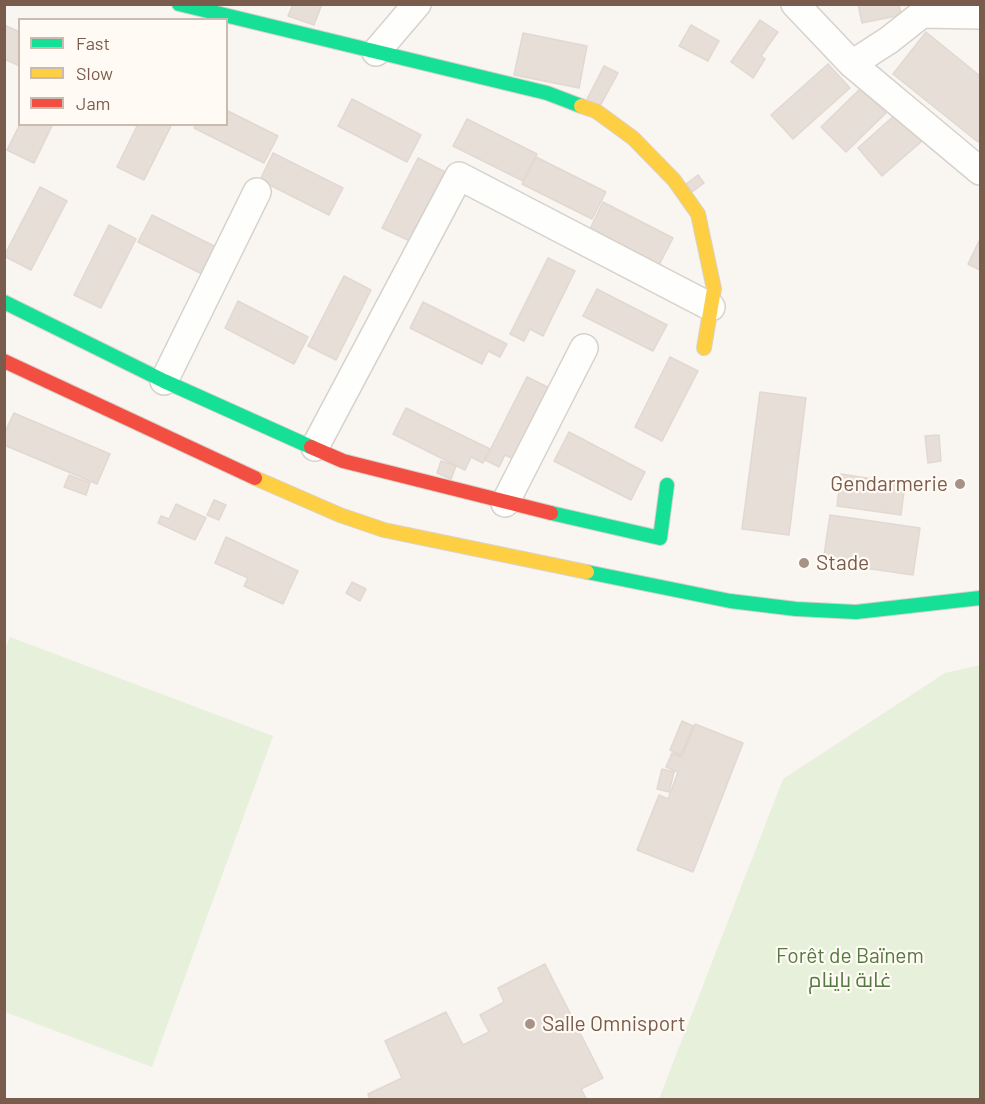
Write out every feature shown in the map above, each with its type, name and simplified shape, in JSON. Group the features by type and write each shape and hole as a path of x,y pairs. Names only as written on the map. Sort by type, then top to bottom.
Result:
{"street":[{"path":"179,4 547,93 596,111 633,138 674,180 698,214 714,289 704,348"},
{"path":"376,52 417,4"},
{"path":"795,4 852,64 952,150 981,171"},
{"path":"852,64 922,14 981,15"},
{"path":"315,447 459,176 711,307"},
{"path":"164,381 257,192"},
{"path":"4,302 164,381 342,461 505,503 660,537 666,485"},
{"path":"505,503 584,348"},
{"path":"4,361 288,494 384,530 730,601 796,609 856,612 981,598"}],"green space":[{"path":"10,637 273,736 152,1067 5,1012 4,652"},
{"name":"Forêt de Baïnem غابة باينام","path":"980,665 980,1099 659,1099 783,779 945,673"}],"building":[{"path":"293,4 322,4 314,25 288,16"},
{"path":"858,4 899,4 901,15 862,23"},
{"path":"760,20 778,32 761,56 765,59 753,78 731,62"},
{"path":"4,25 18,31 18,65 4,59"},
{"path":"691,25 719,41 708,61 679,46"},
{"path":"926,32 980,76 980,139 978,142 893,74"},
{"path":"523,33 587,46 579,88 514,75"},
{"path":"828,64 850,88 793,139 771,115"},
{"path":"604,66 618,73 599,108 586,101"},
{"path":"861,88 886,113 846,152 821,127"},
{"path":"352,99 421,135 407,162 338,126"},
{"path":"228,111 278,136 264,163 194,128 195,126 228,126"},
{"path":"897,113 922,141 882,176 858,148"},
{"path":"467,119 537,154 523,181 453,146"},
{"path":"19,126 52,126 34,163 7,150"},
{"path":"137,126 171,126 144,180 117,167"},
{"path":"273,153 343,188 329,215 260,180"},
{"path":"536,157 606,192 592,219 522,184"},
{"path":"418,158 445,172 410,241 382,228"},
{"path":"698,175 704,183 692,192 686,184"},
{"path":"40,187 67,201 31,270 4,256"},
{"path":"603,202 673,238 659,265 590,229"},
{"path":"152,215 222,250 208,277 138,242"},
{"path":"109,225 136,239 101,308 74,295"},
{"path":"980,239 980,270 968,264"},
{"path":"548,258 575,271 543,336 530,329 524,341 510,334"},
{"path":"344,276 371,290 336,360 308,346"},
{"path":"597,289 667,325 653,351 583,316"},
{"path":"238,301 308,337 294,364 225,328"},
{"path":"423,302 507,344 500,357 488,351 482,364 410,328"},
{"path":"670,357 698,371 662,441 635,427"},
{"path":"527,377 554,390 518,461 505,455 499,467 485,460"},
{"path":"760,392 806,398 789,535 742,529"},
{"path":"406,408 490,449 483,463 471,457 465,470 393,434"},
{"path":"14,413 110,454 97,484 4,445 4,434"},
{"path":"569,432 645,472 631,500 554,461"},
{"path":"939,435 941,461 928,463 925,436"},
{"path":"441,461 456,466 451,479 437,473"},
{"path":"841,474 905,484 901,515 837,506"},
{"path":"69,475 90,483 86,495 64,487"},
{"path":"214,500 226,505 219,520 207,515"},
{"path":"176,504 206,518 195,540 158,523 161,516 169,519"},
{"path":"830,515 920,528 913,575 823,562"},
{"path":"226,537 298,571 283,604 244,586 248,578 215,563"},
{"path":"352,582 366,589 360,601 346,593"},
{"path":"682,721 693,726 681,755 670,750"},
{"path":"695,724 743,743 693,872 637,850 659,795 668,799 678,772 666,767 672,753 682,757"},
{"path":"662,769 674,772 669,792 657,789"},
{"name":"Salle Omnisport","path":"545,964 603,1078 581,1089 587,1100 370,1100 368,1094 402,1078 385,1041 446,1012 463,1045 489,1032 480,1015 504,1002 498,988"}],"traffic: fast":[{"path":"179,4 547,93 581,106"},
{"path":"4,302 164,381 311,447"},
{"path":"551,513 660,538 667,485"},
{"path":"587,572 730,601 796,609 856,612 980,598"}],"traffic: slow":[{"path":"581,106 596,111 633,138 674,180 698,214 714,289 704,348"},
{"path":"255,478 340,515 384,530 587,572"}],"traffic: jam":[{"path":"4,361 255,478"},
{"path":"311,447 343,461 551,513"}],"place":[{"name":"Gendarmerie","path":"960,484"},
{"name":"Stade","path":"804,563"},
{"name":"Salle Omnisport","path":"530,1024"}]}
